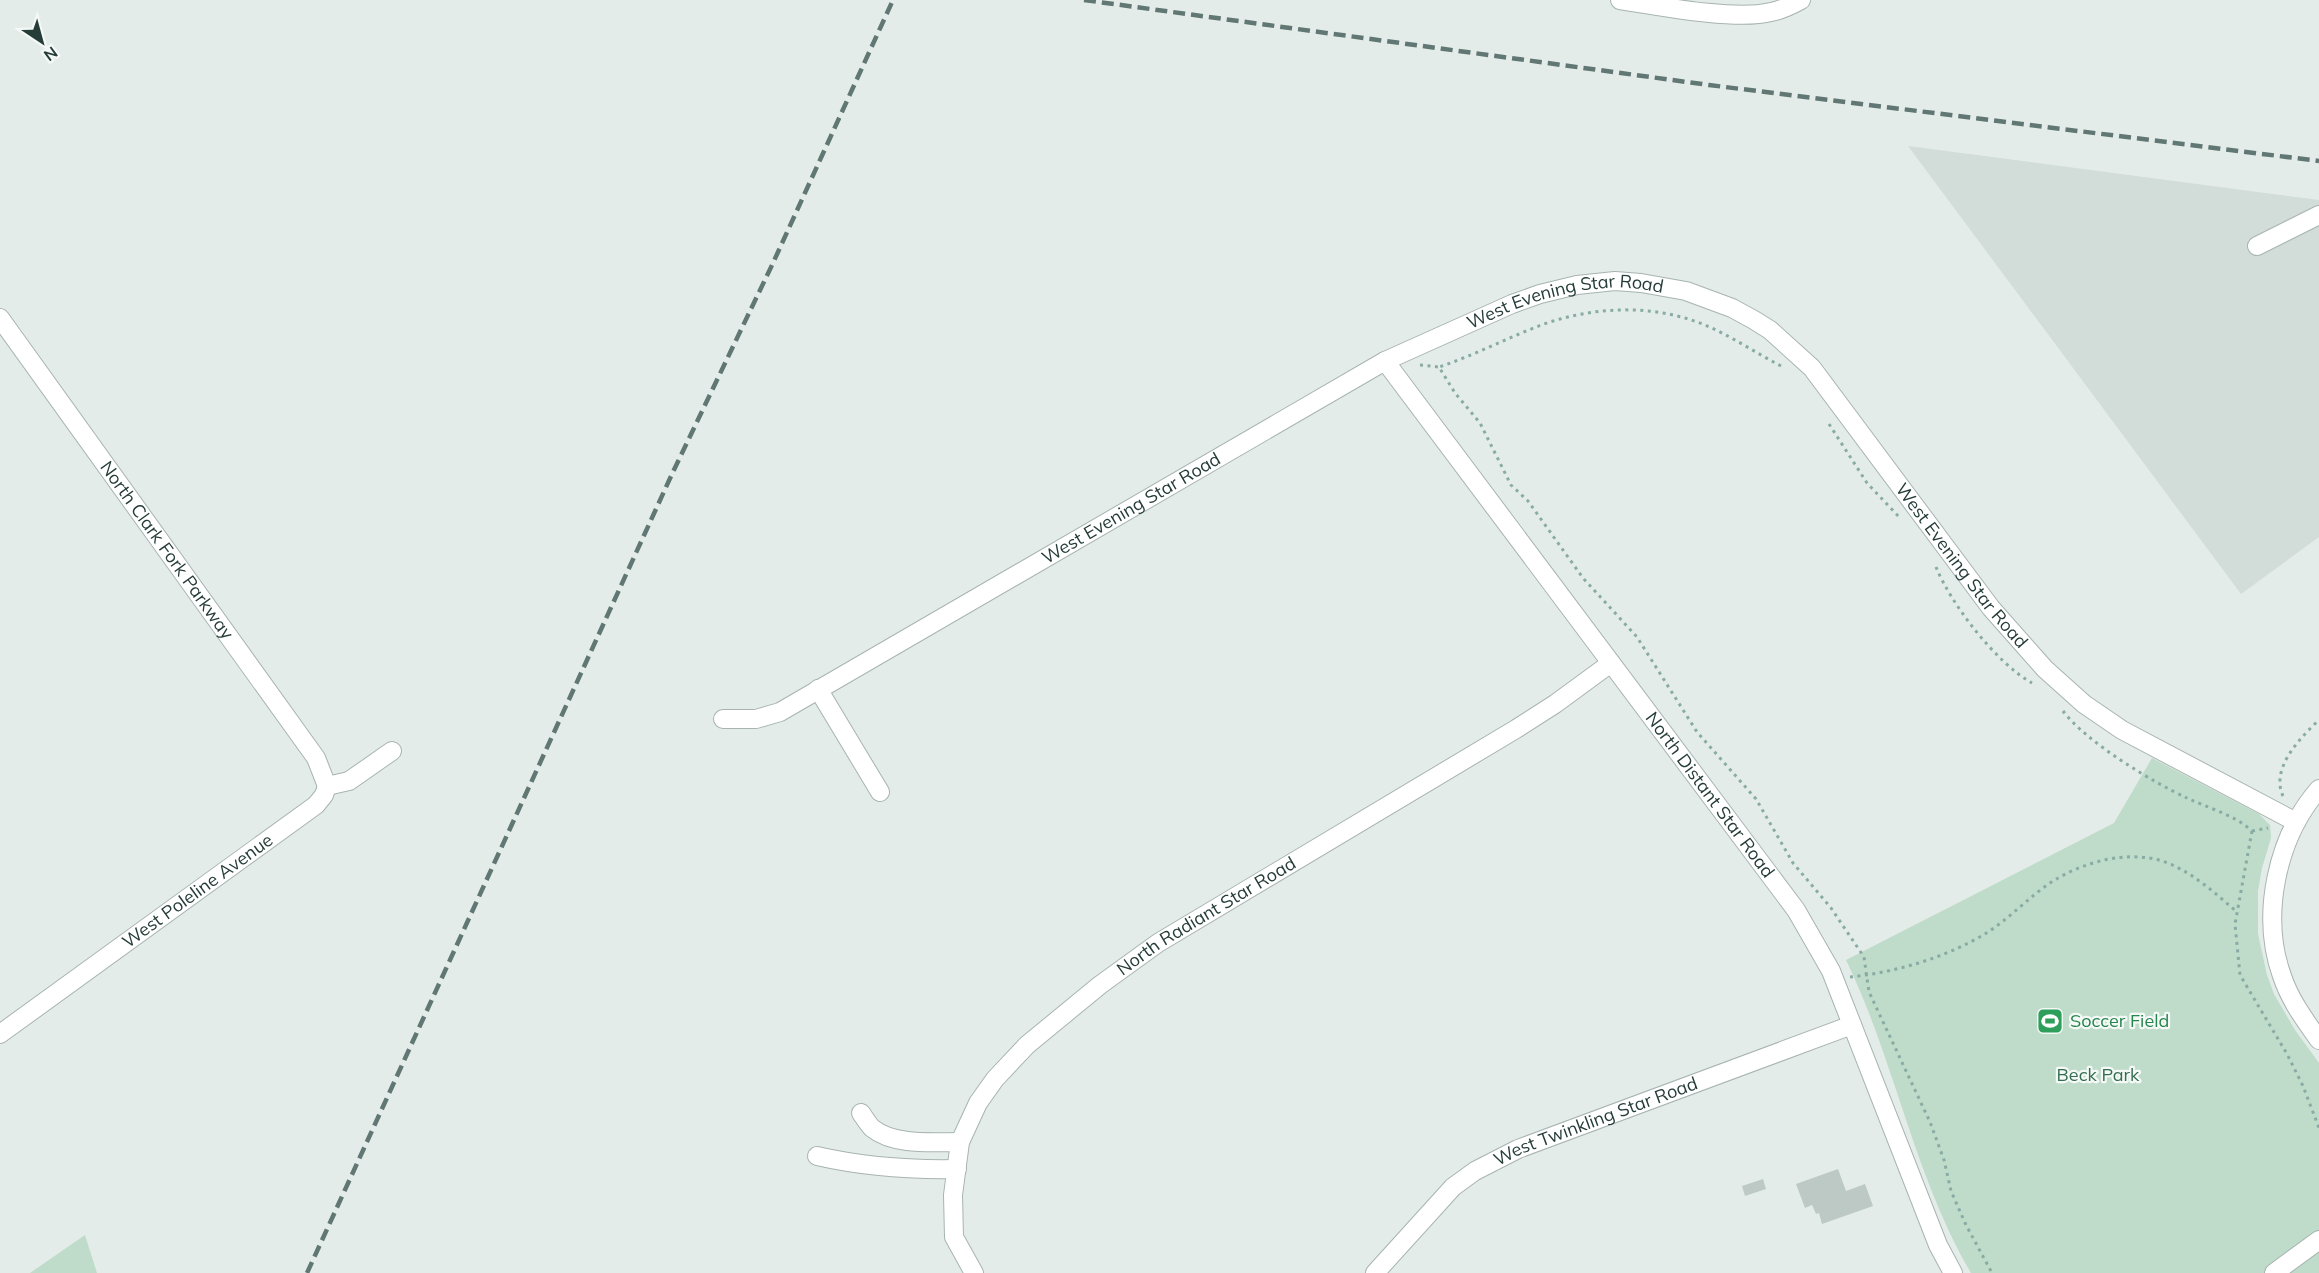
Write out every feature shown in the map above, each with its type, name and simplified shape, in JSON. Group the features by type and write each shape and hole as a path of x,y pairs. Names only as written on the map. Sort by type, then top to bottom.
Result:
{"street":[{"path":"1620,0 1749,14 1770,13 1801,0"},
{"path":"2257,246 2319,215"},
{"name":"West Evening Star Road","path":"723,718 756,718 780,712 1385,361 1512,304 1540,294 1577,285 1615,282 1668,286 1709,298 1732,308 1770,330 1812,368 1991,608 2046,669 2084,704 2122,730 2296,822"},
{"name":"North Clark Fork Parkway","path":"0,318 316,758 327,786"},
{"name":"North Distant Star Road","path":"1385,361 1796,910 1821,950 1938,1245 1953,1273"},
{"name":"North Radiant Star Road","path":"974,1273 954,1237 953,1195 960,1142 978,1102 995,1079 1027,1045 1100,985 1158,943 1556,704 1611,663"},
{"path":"818,689 880,792"},
{"path":"327,786 349,781 392,751"},
{"name":"West Poleline Avenue","path":"0,1034 316,805 324,795 327,786"},
{"path":"2319,789 2296,822 2276,882 2273,903 2276,956 2292,1000 2319,1040"},
{"name":"West Twinkling Star Road","path":"1375,1273 1453,1187 1475,1171 1518,1149 1852,1025"},
{"path":"861,1113 872,1127 887,1137 922,1142 960,1142"},
{"path":"817,1156 861,1166 916,1170 957,1169"},
{"path":"2274,1273 2319,1240"}],"path":[{"path":"1790,369 1705,325 1662,312 1624,309 1585,313 1545,324 1439,367 1455,393 1480,423 1511,485 1528,501 1583,578 1637,637 1697,732 1756,798 1793,863 1831,908 1864,957 1869,992 1930,1122 1962,1217 1992,1273"},
{"path":"1824,415 1867,483 1908,527"},
{"path":"1936,565 1942,582 1959,609 1980,635 2003,660 2027,680 2037,685"},
{"path":"2060,708 2089,736 2151,778 2184,797 2244,824 2252,831 2236,912 2240,975 2287,1054 2303,1086 2319,1128"},
{"path":"2296,822 2280,789 2282,771 2290,753 2319,720"},
{"path":"1834,979 1868,975 1914,964 1960,945 1987,932 2051,882 2080,866 2106,859 2138,857 2162,861 2189,875 2236,912"}],"shaded area":[{"path":"1908,146 2319,200 2319,537 2241,594"}],"green space":[{"name":"Beck Park","path":"2152,758 2259,814 2270,825 2271,838 2258,891 2258,934 2267,975 2274,994 2295,1030 2319,1063 2319,1273 1971,1273 1934,1197 1878,1038 1846,960 2114,823"},
{"path":"85,1235 97,1273 30,1273"}],"building":[{"path":"1838,1169 1846,1191 1865,1184 1873,1206 1822,1224 1819,1213 1816,1214 1812,1205 1805,1208 1796,1184"},
{"path":"1763,1179 1766,1189 1745,1196 1742,1186"}],"railway":[{"path":"307,1273 672,474 773,263 893,0"},
{"path":"1084,0 1709,85 2319,161"}],"place":[{"name":"Soccer Field","path":"2050,1021"}]}
